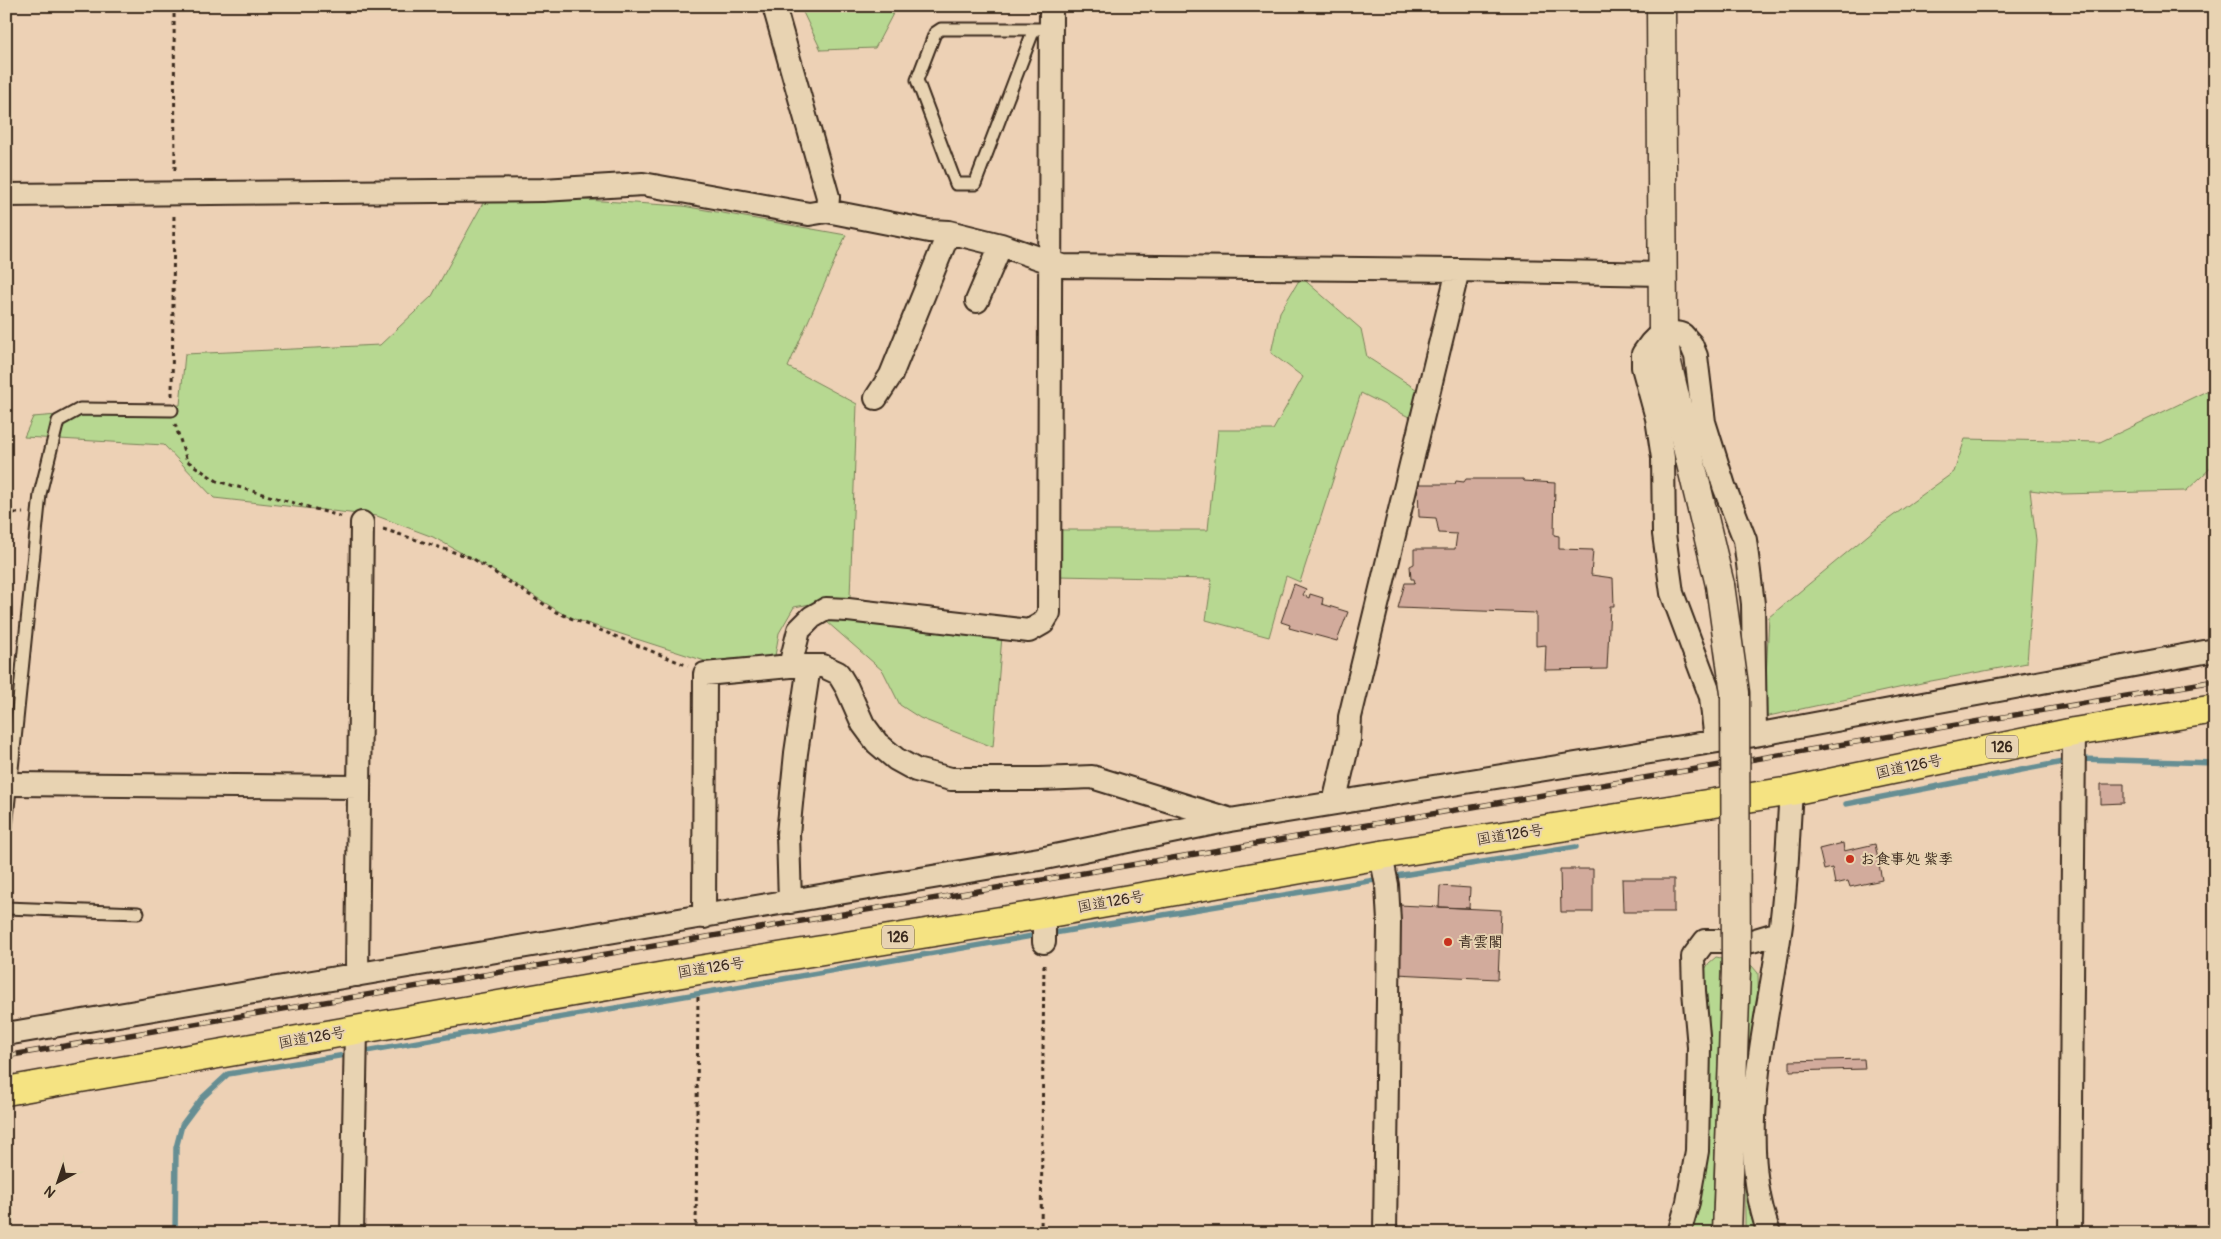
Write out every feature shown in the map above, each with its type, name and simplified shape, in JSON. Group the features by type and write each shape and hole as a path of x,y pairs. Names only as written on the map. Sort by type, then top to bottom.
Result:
{"highway":[{"name":"国道126号","path":"6,1092 355,1046 689,972 1044,928 1384,871 1791,791 2074,752 2215,709"}],"street":[{"path":"774,6 828,198 827,211"},
{"path":"790,902 788,834 796,753 799,630 812,617 826,609 1029,631 1043,623 1049,613 1051,264 1042,29 1051,6"},
{"path":"1661,6 1663,331 1667,363 1720,586 1735,693 1736,969 1727,1233"},
{"path":"6,195 544,190 642,184 809,214 827,211 929,231 949,232 1001,246 1039,258 1051,264 1062,266 1663,274"},
{"path":"876,398 890,375 949,232"},
{"path":"977,301 1001,246"},
{"path":"1334,803 1349,739 1350,717 1458,270"},
{"path":"1663,331 1682,334 1694,350 1704,422 1724,486 1745,540 1754,604 1755,734"},
{"path":"1663,331 1650,343 1643,354 1643,368 1657,418 1663,458 1664,534 1672,594 1711,697 1716,741"},
{"path":"357,975 362,523"},
{"path":"6,1034 1045,858 1230,820 1716,741 2215,650"},
{"path":"704,917 705,674 799,666 823,666 838,673 863,724 876,743 896,759 916,770 950,779 1040,780 1092,777 1230,820"},
{"path":"2070,1233 2074,752"},
{"path":"10,784 359,787"},
{"path":"1769,1233 1756,1175 1757,1086 1765,1013 1779,933 1791,791"},
{"path":"1384,871 1389,922 1386,1233"},
{"path":"1680,1233 1688,1202 1697,1151 1699,1047 1693,957 1705,941 1752,941 1779,933"},
{"path":"352,1233 355,1046"}],"lane":[{"path":"940,29 1042,29 975,184 956,184 917,80 935,33 940,29"},
{"path":"6,828 40,494 58,421 80,409 172,410"},
{"path":"6,908 138,913"}],"path":[{"path":"174,6 175,194 172,410 183,453 188,461 217,481 362,523 472,558 556,612 705,674"},
{"path":"1042,1233 1044,928"},
{"path":"696,1233 698,988"}],"green space":[{"path":"800,6 897,6 875,48 821,50"},
{"path":"488,194 683,206 846,235 788,367 857,404 850,597 794,607 779,633 775,656 705,661 568,617 494,571 433,537 377,516 214,498 164,445 24,437 33,417 180,405 185,354 380,345 432,296"},
{"path":"1301,277 1361,329 1367,357 1419,391 1409,417 1361,393 1300,582 1286,576 1269,637 1206,620 1212,579 1057,576 1059,530 1208,530 1218,430 1273,430 1303,377 1271,353 1280,312"},
{"path":"2215,387 2215,464 2186,491 2062,494 2030,490 2036,540 2027,663 1931,681 1764,717 1769,617 1879,526 1954,472 1965,439 2100,442"},
{"path":"843,615 1002,636 993,747 920,718 900,705 883,671 827,622"},
{"path":"1716,957 1721,958 1712,1233 1689,1233 1702,974 1709,963"},
{"path":"1744,960 1758,973 1762,1233 1745,1233"}],"building":[{"path":"1466,479 1523,479 1524,481 1555,483 1554,535 1559,536 1559,549 1593,550 1591,575 1613,578 1614,606 1610,606 1607,669 1545,670 1546,645 1536,646 1536,613 1398,608 1405,583 1415,583 1414,579 1411,579 1410,566 1414,564 1414,549 1455,549 1457,534 1439,533 1436,518 1419,517 1418,484 1455,484 1456,481 1464,482"},
{"path":"1294,584 1306,589 1303,595 1309,598 1310,594 1323,598 1322,604 1348,612 1337,641 1289,628 1290,625 1281,622"},
{"path":"2101,784 2124,784 2124,803 2101,804"},
{"name":"お食事処 紫季","path":"1843,843 1844,851 1875,844 1882,880 1850,887 1848,881 1835,884 1832,868 1824,870 1819,849"},
{"path":"1560,869 1593,869 1593,912 1561,912"},
{"path":"1622,879 1674,879 1674,912 1623,912"},
{"path":"1440,886 1470,888 1469,908 1439,907"},
{"name":"青雲閣","path":"1399,905 1501,910 1498,979 1396,974"},
{"path":"1864,1059 1865,1069 1790,1071 1790,1061"}],"waterway":[{"path":"2080,759 2215,763"},
{"path":"1846,804 2068,761"},
{"path":"1390,877 1576,847"},
{"path":"1048,934 1381,879"},
{"path":"360,1052 1038,935"},
{"path":"175,1233 176,1148 182,1125 202,1098 228,1074 351,1054"}],"railway":[{"path":"6,1056 2215,681"}],"place":[{"name":"お食事処 紫季","path":"1850,859"},
{"name":"青雲閣","path":"1448,942"}]}
